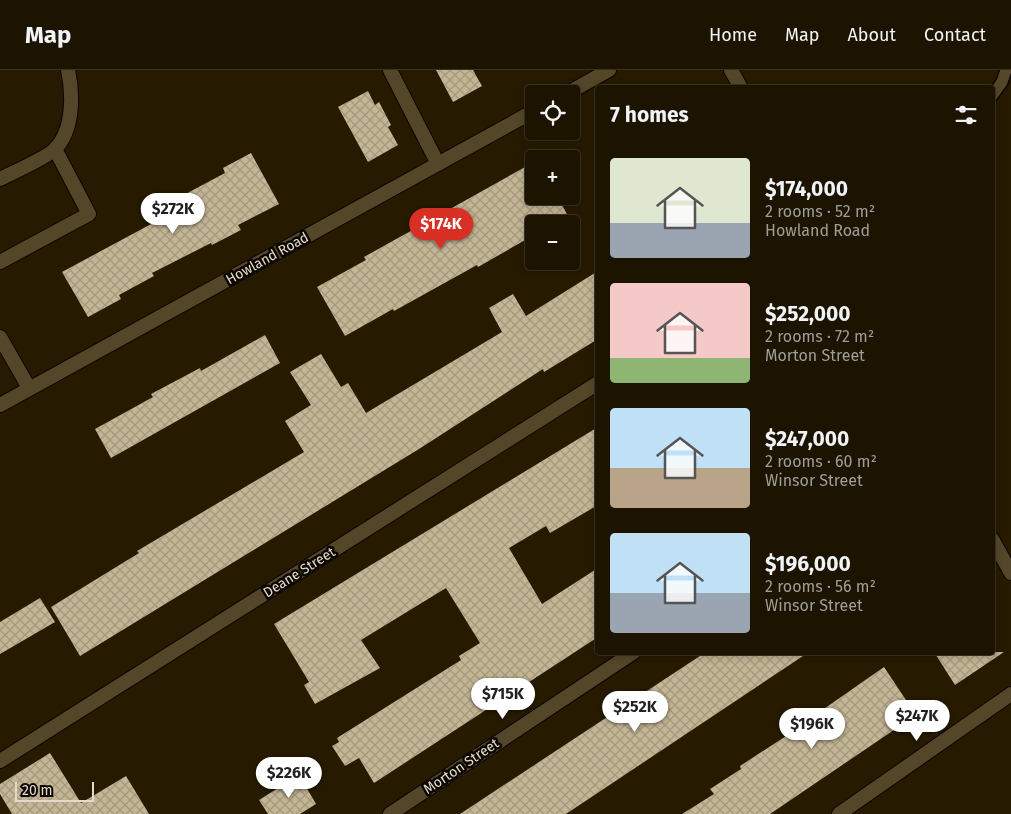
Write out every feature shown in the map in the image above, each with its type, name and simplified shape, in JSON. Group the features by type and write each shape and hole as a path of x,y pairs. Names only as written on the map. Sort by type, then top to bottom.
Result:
{"street":[{"path":"0,179 55,149 66,130 69,116 71,92 68,70"},
{"path":"390,70 438,164"},
{"path":"580,86 609,70"},
{"path":"731,70 739,85"},
{"name":"Howland Road","path":"0,405 525,117"},
{"path":"0,262 89,214 55,149"},
{"path":"0,337 29,388"},
{"name":"Deane Street","path":"0,761 595,385"},
{"path":"995,544 1011,573"},
{"name":"Morton Street","path":"390,814 629,655"},
{"path":"840,814 1011,694"}],"lane":[{"path":"995,92 1002,82 1006,70"}],"building":[{"path":"436,70 473,70 482,86 453,102"},
{"path":"368,91 375,105 379,102 391,125 388,127 398,145 368,162 338,107"},
{"path":"251,153 279,204 238,225 241,230 152,273 154,276 119,295 121,299 88,317 62,272 153,223 148,214 225,173 223,168"},
{"path":"525,167 525,205 562,205 567,215 525,215 525,240 478,267 477,265 345,336 317,287 366,260 364,257"},
{"path":"595,273 595,341 544,372 543,369 419,449 80,656 51,607 139,553 137,551 304,452 285,421 311,405 290,372 321,354 341,387 348,383 366,413 502,332 489,308 513,294 526,316"},
{"path":"265,335 280,363 111,458 95,429 153,397 151,394 200,368 201,371"},
{"path":"595,429 595,507 550,533 546,526 509,548 542,604 595,570 595,639 374,783 359,758 345,766 332,746 339,742 337,738 461,660 459,656 480,643 446,588 361,640 380,668 315,704 304,685 309,682 274,624"},
{"path":"40,598 55,622 0,654 0,622"},
{"path":"995,652 1004,652 955,685 936,655 995,655"},
{"path":"701,655 804,655 566,814 460,814"},
{"path":"884,667 916,715 770,814 682,814 714,794 710,789 741,769 740,766 809,721"},
{"path":"50,753 81,803 126,776 149,814 12,814 0,794 0,784"},
{"path":"299,775 316,804 300,814 268,814 259,800"}]}
